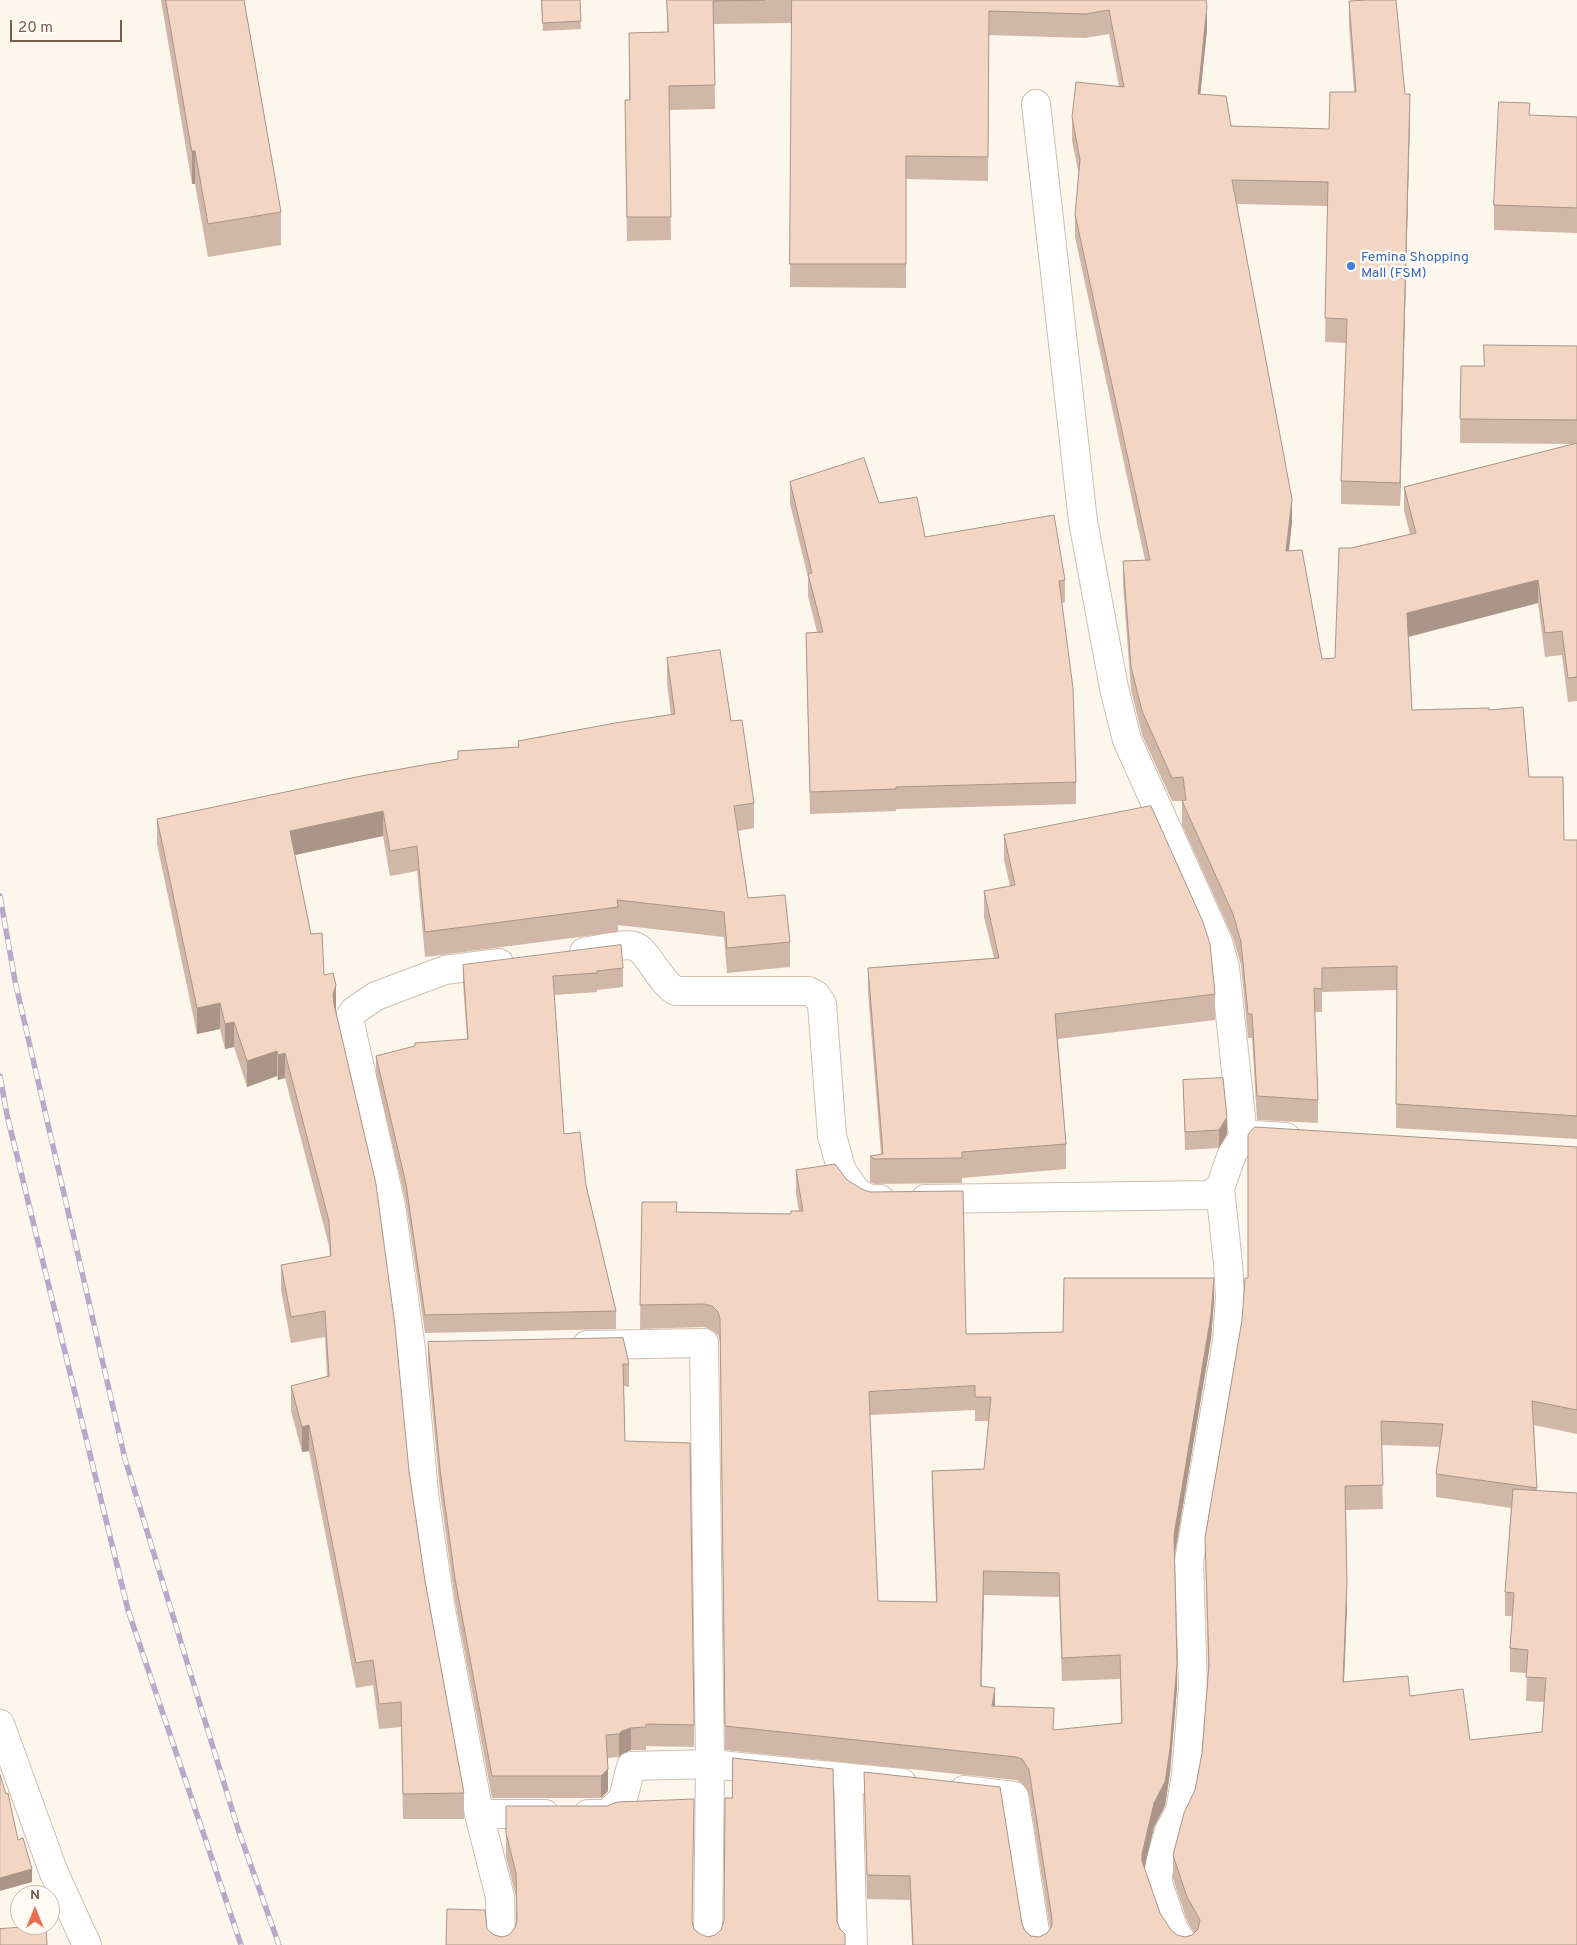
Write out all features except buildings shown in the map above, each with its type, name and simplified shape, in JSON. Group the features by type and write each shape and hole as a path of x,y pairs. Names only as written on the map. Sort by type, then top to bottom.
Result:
{"street":[{"path":"1036,104 1083,521 1114,688 1127,740 1218,942 1225,968 1242,1137 1232,1154 1220,1188 1230,1297 1226,1341 1189,1561 1193,1688 1186,1775 1180,1811 1168,1830 1160,1859 1157,1880 1173,1928 1184,1945"},
{"path":"560,955 632,946 637,947 643,952 666,985 676,990 808,991 816,995 822,1004 832,1136 842,1171 856,1192 870,1200 1192,1196 1209,1195 1220,1188"},
{"path":"500,1945 500,1897 479,1814 440,1604 424,1494 411,1349 391,1206 349,1019 354,1011 376,996 445,970 522,960"},
{"path":"1242,1137 1252,1135 1309,1139"},
{"path":"567,1346 704,1343 710,1764 708,1945"},
{"path":"411,1349 440,1348"},
{"path":"0,1724 54,1873 88,1945"},
{"path":"479,1814 607,1814 622,1799 630,1766 710,1764 1014,1796 1036,1945"},
{"path":"848,1778 853,1945"}],"railway":[{"path":"0,896 15,981 125,1459 238,1829 279,1945"},
{"path":"0,1076 7,1115 128,1610 241,1945"}],"place":[{"name":"Femina Shopping Mall (FSM)","path":"1351,266"}]}
